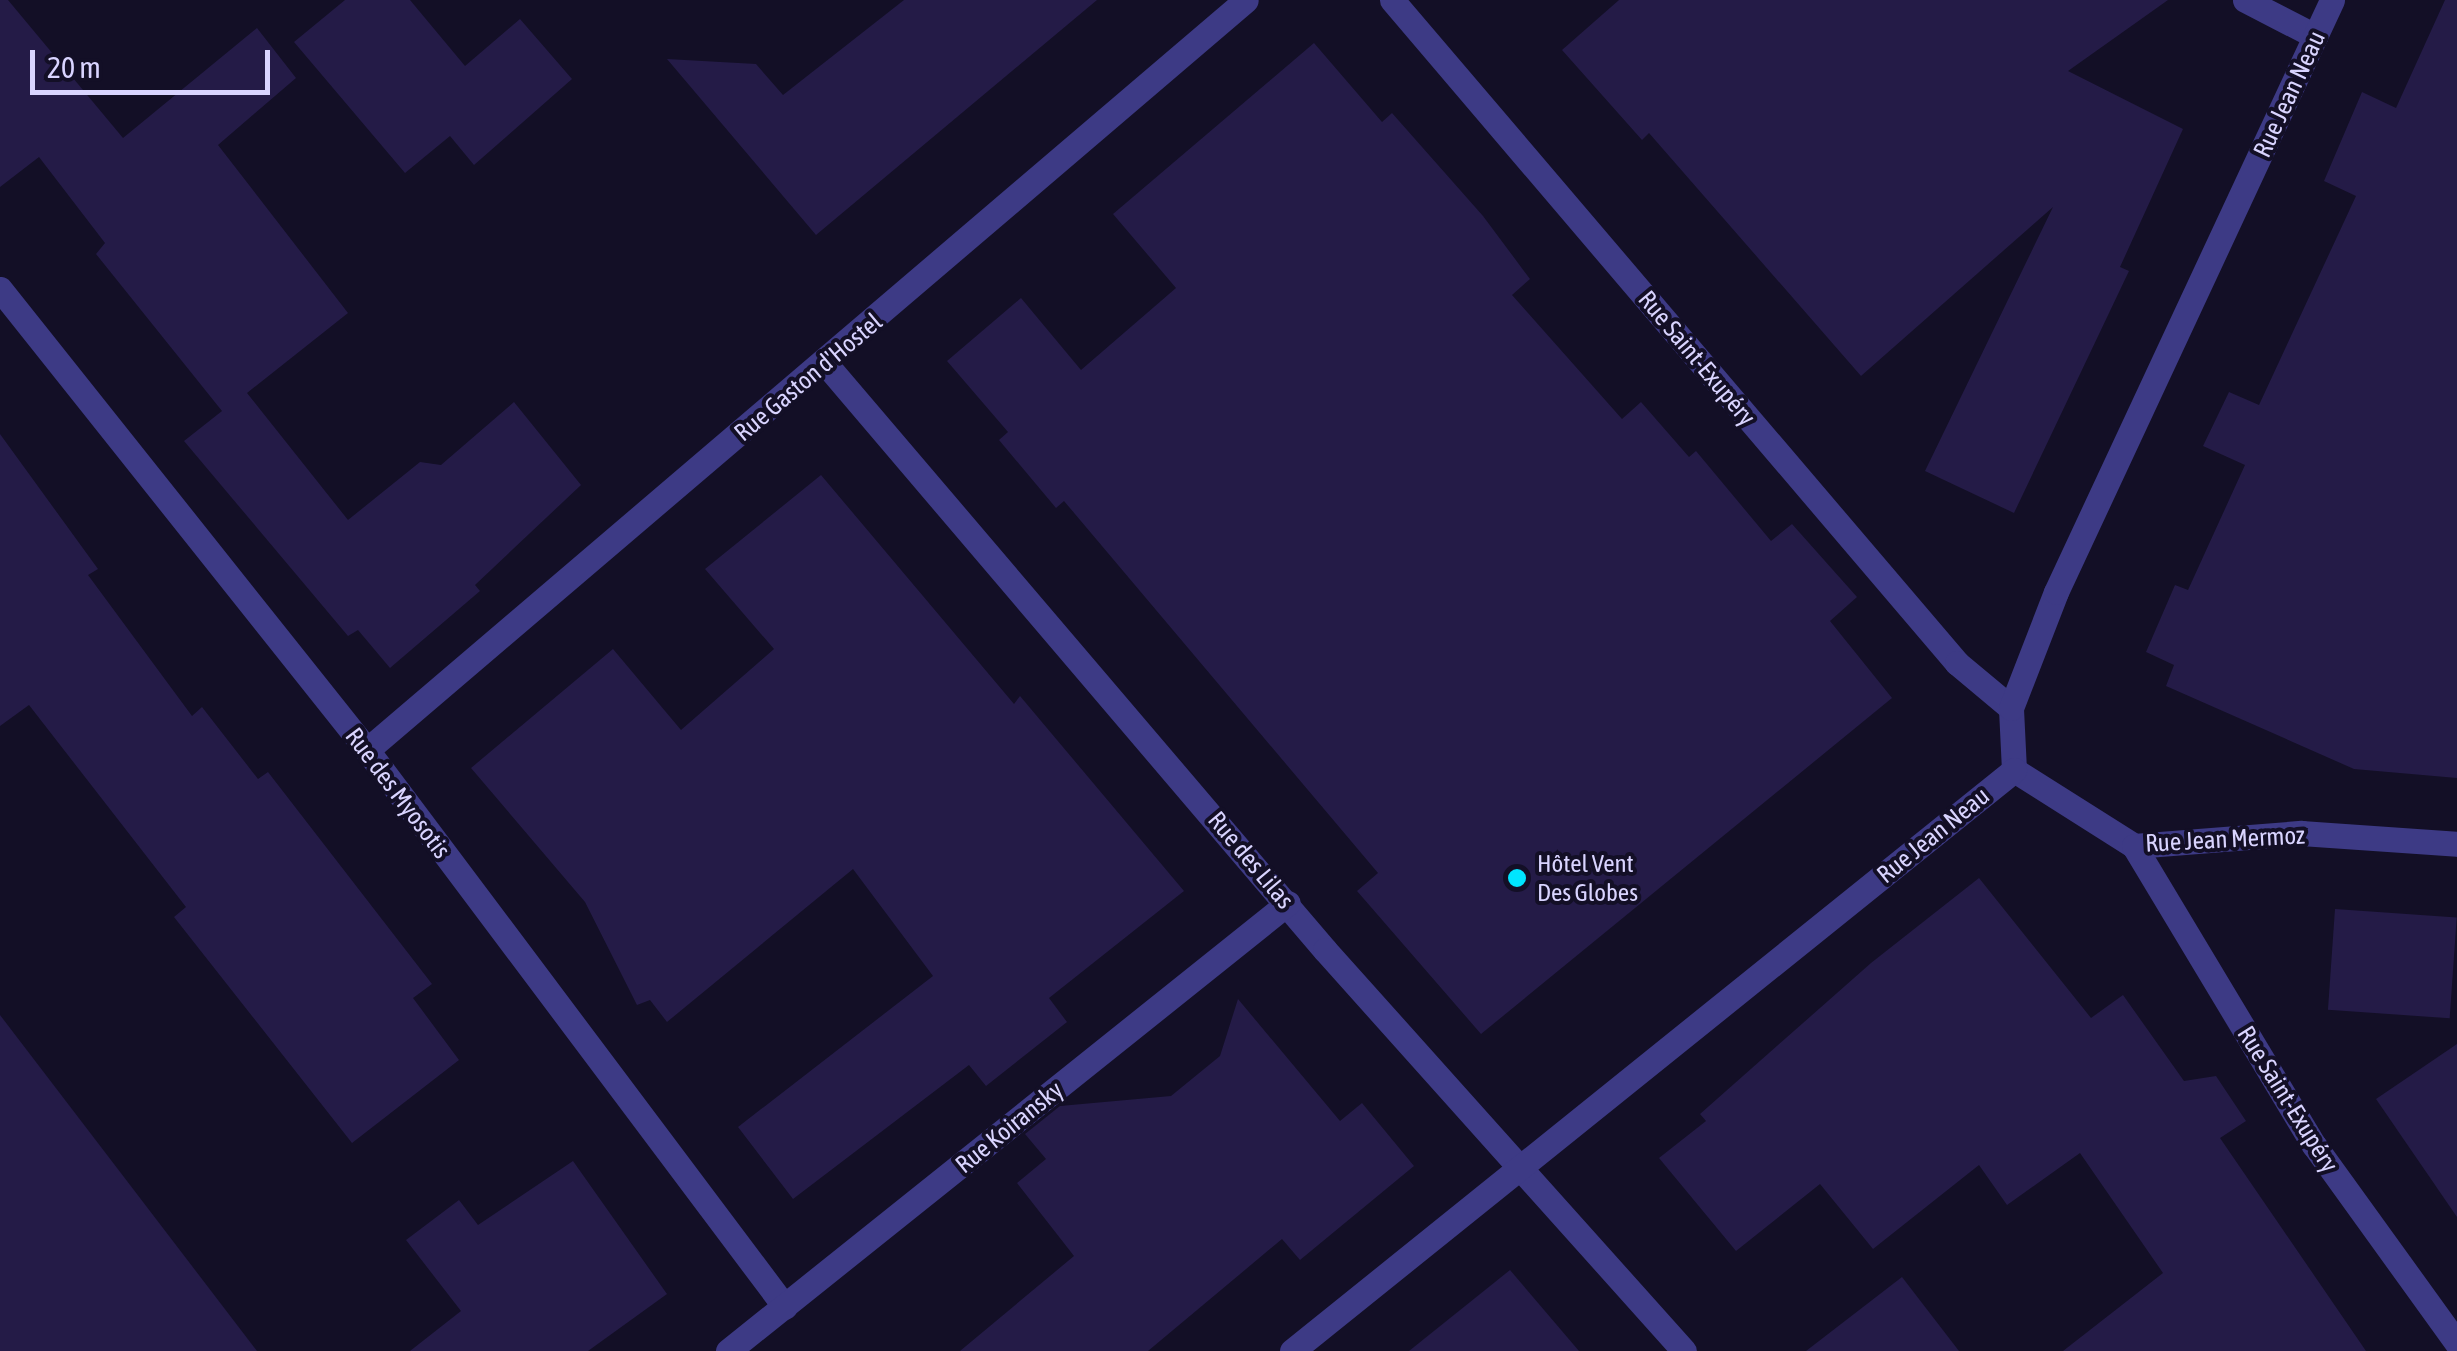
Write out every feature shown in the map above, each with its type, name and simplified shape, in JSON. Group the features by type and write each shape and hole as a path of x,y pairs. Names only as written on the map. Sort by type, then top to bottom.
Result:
{"street":[{"name":"Rue Gaston d'Hostel","path":"367,750 1246,0"},
{"name":"Rue Saint-Exupéry","path":"1392,0 1958,663 2011,708"},
{"path":"2245,0 2315,36"},
{"name":"Rue Jean Neau","path":"1292,1351 2014,770 2011,708 2056,592 2332,0"},
{"name":"Rue des Myosotis","path":"0,289 367,750 785,1306"},
{"name":"Rue des Lilas","path":"825,363 1517,1170 1684,1351"},
{"name":"Rue Jean Mermoz","path":"2014,770 2134,846 2301,833 2457,844"},
{"name":"Rue Saint-Exupéry","path":"2134,846 2314,1145 2457,1343"},
{"name":"Rue Koiransky","path":"728,1351 1288,903"}],"building":[{"path":"0,0 8,0 123,138 257,28 296,78 218,145 348,313 247,393 348,520 420,462 441,465 514,402 581,485 475,585 480,591 390,668 358,630 348,636 184,441 222,411 96,254 105,243 39,157 0,187"},
{"path":"345,0 410,0 465,66 520,19 572,79 474,165 450,136 405,173 294,42"},
{"path":"904,0 1097,0 816,235 667,59 756,64 783,95"},
{"path":"1619,0 2168,0 2068,71 2183,129 2120,267 2129,271 2014,513 1925,471 2053,207 1861,376 1649,133 1642,140 1562,50"},
{"path":"2445,0 2457,0 2457,778 2354,769 2166,686 2174,665 2146,652 2175,585 2188,590 2245,465 2203,446 2229,392 2259,405 2356,196 2324,181 2362,92 2396,108"},
{"path":"1314,43 1382,122 1392,113 1483,216 1530,279 1512,295 1622,419 1641,402 1689,457 1696,451 1771,541 1792,524 1857,597 1830,621 1892,698 1481,1034 1357,891 1378,873 1064,501 1056,508 999,440 1008,432 947,361 1021,298 1081,370 1176,288 1113,214"},
{"path":"0,434 98,569 88,575 192,716 202,707 258,779 268,772 432,984 413,998 459,1060 352,1143 174,917 186,907 29,705 0,726"},
{"path":"821,475 1014,704 1020,696 1184,891 1049,998 1067,1022 986,1086 969,1065 793,1199 738,1127 933,976 853,869 667,1022 650,1000 637,1005 585,902 471,768 613,649 681,730 774,649 705,569"},
{"path":"1979,878 2091,1018 2123,995 2184,1081 2216,1076 2246,1121 2220,1138 2366,1351 2063,1351 2163,1273 2080,1153 2007,1205 1979,1165 1873,1249 1820,1184 1736,1251 1659,1158 1706,1121 1700,1114 1871,963"},
{"path":"2335,909 2457,918 2450,1018 2328,1010"},
{"path":"1238,999 1340,1121 1362,1103 1414,1166 1300,1260 1282,1239 1148,1351 960,1351 1074,1256 1017,1183 1046,1159 1025,1134 1060,1106 1171,1096 1220,1056"},
{"path":"0,1015 257,1351 0,1351"},
{"path":"2457,1044 2457,1217 2376,1099"},
{"path":"573,1161 667,1294 588,1351 410,1351 461,1311 406,1240 459,1200 478,1225"},
{"path":"1510,1270 1579,1351 1409,1351"},
{"path":"1902,1277 1959,1351 1806,1351"}],"place":[{"name":"Hôtel Vent Des Globes","path":"1517,878"}]}
